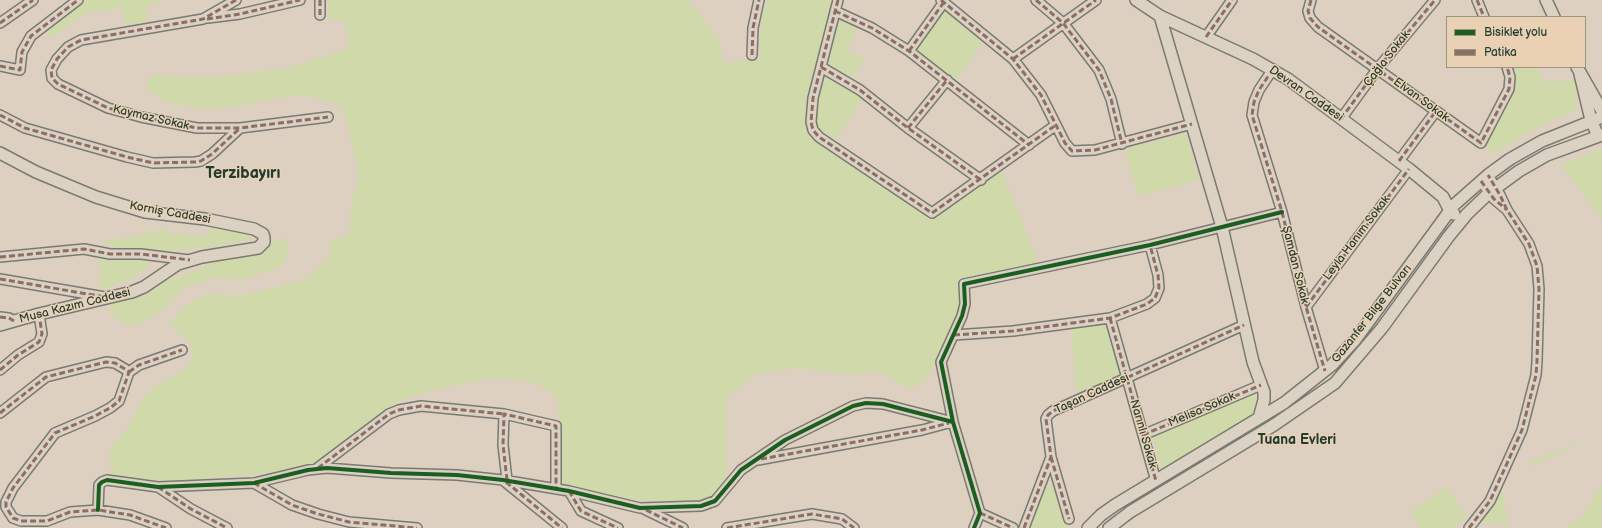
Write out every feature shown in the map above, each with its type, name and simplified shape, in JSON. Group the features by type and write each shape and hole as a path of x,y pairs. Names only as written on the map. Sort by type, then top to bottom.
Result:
{"main road":[{"name":"Devran Caddesi","path":"1136,0 1160,16 1273,69 1399,161 1443,197"},
{"path":"1546,0 1554,16"},
{"path":"1160,16 1222,227 1244,325 1262,389 1264,400 1259,418"},
{"path":"1578,70 1602,111"},
{"path":"1578,70 1591,120 1600,136"},
{"name":"Gazanfer Bilge Bulvarı","path":"1088,528 1107,511 1284,403 1325,371 1354,340 1438,225 1459,200 1481,180 1526,149 1591,120 1602,117"},
{"name":"Gazanfer Bilge Bulvarı","path":"1108,528 1130,512 1274,425 1335,383 1382,328 1461,221 1492,190 1519,171 1546,155 1600,136"},
{"name":"Korniş Caddesi","path":"0,153 36,172 103,199 145,212 205,219 254,229 263,234 264,242 258,248 190,260"},
{"path":"1443,197 1481,180"},
{"path":"1443,197 1459,200 1472,209"},
{"path":"1443,197 1450,211 1461,221"},
{"path":"1438,225 1443,197"},
{"name":"Musa Kazım Caddesi","path":"0,326 39,314 110,298 144,287 171,267 190,260"},
{"path":"1262,389 1275,400 1284,403"}],"street":[{"path":"0,24 33,0"},
{"path":"0,66 20,70 22,52 31,36 78,0"},
{"name":"Kaymaz Sokak","path":"236,0 203,19 81,40 68,47 57,59 51,70 52,78 58,84 96,103 122,113 196,128 240,128 328,117"},
{"path":"203,19 240,14 300,0"},
{"path":"320,0 320,15"},
{"path":"752,55 753,28 759,0"},
{"path":"838,0 820,67 811,114 813,130 819,137 932,213 1056,125"},
{"path":"1036,0 1063,24 1085,51 1104,80 1111,99 1122,144"},
{"path":"1013,59 1096,0"},
{"path":"1206,37 1232,0"},
{"name":"Elvan Sokak","path":"1311,0 1308,12 1313,22 1481,143 1509,89 1510,77 1507,68"},
{"name":"Çağla Sokak","path":"1341,119 1378,68 1435,0"},
{"path":"1476,0 1484,16"},
{"path":"909,52 942,1 1013,59 1040,94 1065,143 1072,151 1095,150 1122,144 1192,124"},
{"path":"835,11 872,28 909,52 1029,145"},
{"path":"820,67 860,90 908,128 980,180"},
{"name":"Şamdan Sokak","path":"1273,69 1259,90 1254,102 1252,115 1282,212 1306,306 1325,371"},
{"path":"908,128 947,80"},
{"path":"1399,161 1436,111"},
{"path":"0,114 25,128 126,157 153,163 201,161 212,154 240,128"},
{"name":"Leyla Hanım Sokak","path":"1306,306 1409,169"},
{"path":"1469,528 1490,501 1526,419 1536,375 1539,289 1537,266 1529,244 1492,190 1481,180"},
{"path":"974,528 980,513 953,422 941,362 964,310 964,284 1150,245 1282,212"},
{"path":"954,335 1013,331 1110,318 1147,304 1158,293 1159,288 1158,275 1150,245"},
{"path":"0,257 84,249 110,254 141,254 190,260"},
{"path":"0,279 110,298"},
{"path":"0,370 18,355 39,342 42,334 39,314"},
{"path":"0,317 9,318 14,321"},
{"name":"Narınlı Sokak","path":"1110,318 1156,481"},
{"name":"Taşan Caddesi","path":"1024,528 1051,457 1046,419 1048,415 1053,411 1127,377 1244,325"},
{"path":"166,528 130,516 98,510 70,512 47,521 21,521 10,516 7,512 6,502 31,463 54,433 77,424 116,404 122,397 129,372 139,365 182,350"},
{"path":"0,413 46,378 106,362 116,364 129,372"},
{"name":"Melisa Sokak","path":"1143,435 1262,389"},
{"path":"640,508 707,505 721,496 734,477 753,461 804,429 853,406 866,403 893,406 953,422"},
{"path":"316,469 389,414 399,410 421,406 504,414 556,426 556,489"},
{"path":"504,414 503,445 505,480 562,528"},
{"path":"753,461 922,430 953,422"},
{"path":"1051,457 1069,519"},
{"path":"98,510 99,485 107,480 158,487 254,483 316,469 457,475 505,480 569,491 640,508 683,528"},
{"path":"254,483 292,505 318,514 349,522 417,528"},
{"path":"158,487 191,509 227,528"},
{"path":"569,491 581,511 618,528"},
{"path":"980,513 1013,528"},
{"path":"727,528 812,514 842,519 854,528"}],"green space":[{"path":"88,0 167,0 147,5 147,21 125,25 122,7 84,14 53,37 44,30 81,3"},
{"path":"327,0 688,0 721,41 722,64 760,57 760,32 763,11 768,0 832,0 807,108 808,130 810,136 933,219 1002,171 1039,265 960,280 958,311 933,368 924,381 912,388 895,383 896,378 872,371 851,375 799,368 757,373 726,398 726,481 716,494 708,500 699,503 615,499 560,483 558,398 536,383 494,377 438,389 399,401 316,463 268,473 182,481 161,481 111,476 110,449 125,431 144,398 150,390 183,370 192,359 190,341 181,336 170,324 184,306 208,294 241,296 307,279 332,254 328,241 349,235 352,201 359,176 347,123 341,105 304,95 266,100 228,108 196,108 166,102 147,89 149,75 210,78 286,68 350,48 344,21 330,20"},
{"path":"944,9 984,42 955,81 915,50"},
{"path":"838,17 858,26 848,50 865,59 853,78 825,64"},
{"path":"1516,68 1537,68 1544,82 1574,80 1577,96 1576,110 1529,132 1498,151 1491,153 1484,146 1512,99"},
{"path":"826,74 864,96 837,139 816,127 816,109"},
{"path":"1186,134 1199,180 1138,196 1125,149"},
{"path":"1602,149 1602,219 1561,164"},
{"path":"209,222 249,232 252,236 252,240 163,253 117,249 117,246 105,243 105,240 128,238 166,229 167,234 183,232 185,236 210,236"},
{"path":"284,238 290,246 283,265 243,280 214,278 183,288 169,305 134,326 121,322 107,310 116,302 136,299 149,294 165,280 186,275 215,262 238,258 259,251 274,240"},
{"path":"99,256 148,259 149,261 148,267 131,279 100,290"},
{"path":"1107,324 1121,373 1076,393 1071,329"},
{"path":"1254,392 1258,402 1256,413 1162,470 1152,436"},
{"path":"1579,443 1580,445 1528,467 1527,463"},
{"path":"1602,484 1601,528 1564,528 1583,516"},
{"path":"1048,486 1053,488 1068,528 1029,528 1038,498 1043,490"},
{"path":"1447,487 1467,517 1451,528 1420,528 1410,511"},
{"path":"1502,490 1509,525 1482,522 1498,493"}],"marked path":[{"path":"0,23 33,0"},
{"path":"0,66 20,70 22,52 31,36 78,0"},
{"path":"236,0 203,19 81,40 68,47 57,59 51,70 52,78 58,84 108,108 141,117 197,128 240,128 328,117"},
{"path":"207,19 240,14 300,0"},
{"path":"320,0 320,15"},
{"path":"752,55 753,28 759,0"},
{"path":"838,0 813,98 811,122 813,130 819,137 932,213 1056,125"},
{"path":"941,0 1013,59 1041,95 1065,143 1072,151 1095,150 1192,124"},
{"path":"1036,0 1063,23 1099,70 1111,99 1122,144"},
{"path":"1013,59 1096,0"},
{"path":"1206,37 1232,0"},
{"path":"1311,0 1308,11 1310,18 1318,27 1481,143 1509,89 1510,77 1507,68"},
{"path":"1341,119 1378,68 1435,0"},
{"path":"1477,0 1484,16"},
{"path":"909,51 944,2"},
{"path":"835,11 872,28 909,51 1029,145"},
{"path":"821,67 860,90 908,128 981,180"},
{"path":"1273,69 1259,90 1254,102 1252,115 1282,212 1306,307 1325,371"},
{"path":"908,128 947,80"},
{"path":"1399,161 1436,111"},
{"path":"0,115 25,128 153,163 201,161 212,154 240,128"},
{"path":"1306,307 1409,169"},
{"path":"1469,528 1490,501 1522,430 1536,375 1537,361 1539,289 1537,266 1529,244 1507,210 1488,175"},
{"path":"1481,181 1494,199 1507,210"},
{"path":"954,335 1013,331 1110,318 1147,304 1155,298 1159,288 1158,275 1150,245"},
{"path":"0,257 84,249 110,254 141,254 190,260"},
{"path":"0,279 111,298"},
{"path":"0,370 18,355 39,342 42,334 39,314"},
{"path":"0,317 9,318 14,321"},
{"path":"1110,318 1156,481"},
{"path":"1024,528 1051,457 1046,419 1048,415 1053,411 1244,325"},
{"path":"129,372 139,365 182,350"},
{"path":"0,413 46,377 106,362 115,363 125,369 129,372 119,401 95,416 55,433 13,488 6,502 6,507 13,518 21,521 47,521 70,512 98,510 130,515 166,528"},
{"path":"1143,435 1261,385"},
{"path":"318,468 389,414 399,410 421,406 504,414"},
{"path":"507,480 503,445 504,414 556,426 556,489"},
{"path":"761,459 922,430 949,423"},
{"path":"1051,457 1069,519"},
{"path":"506,482 562,528"},
{"path":"254,483 292,505 318,514 349,522 417,528"},
{"path":"158,487 191,509 227,528"},
{"path":"569,491 581,511 618,528"},
{"path":"646,510 683,528"},
{"path":"980,513 1013,528"},
{"path":"727,528 812,514 842,519 854,528"}],"cycle path":[{"path":"974,528 980,513 953,422 941,362 962,316 965,304 964,284 1150,245 1282,212"},
{"path":"98,510 99,485 107,480 158,487 254,483 308,470 327,468 391,473 457,475 503,480 569,491 640,508 701,506 715,501 741,470 785,440 853,406 866,403 883,404 953,422"}],"district":[{"name":"Terzibayırı","path":"243,174"},
{"name":"Tuana Evleri","path":"1297,440"}]}
